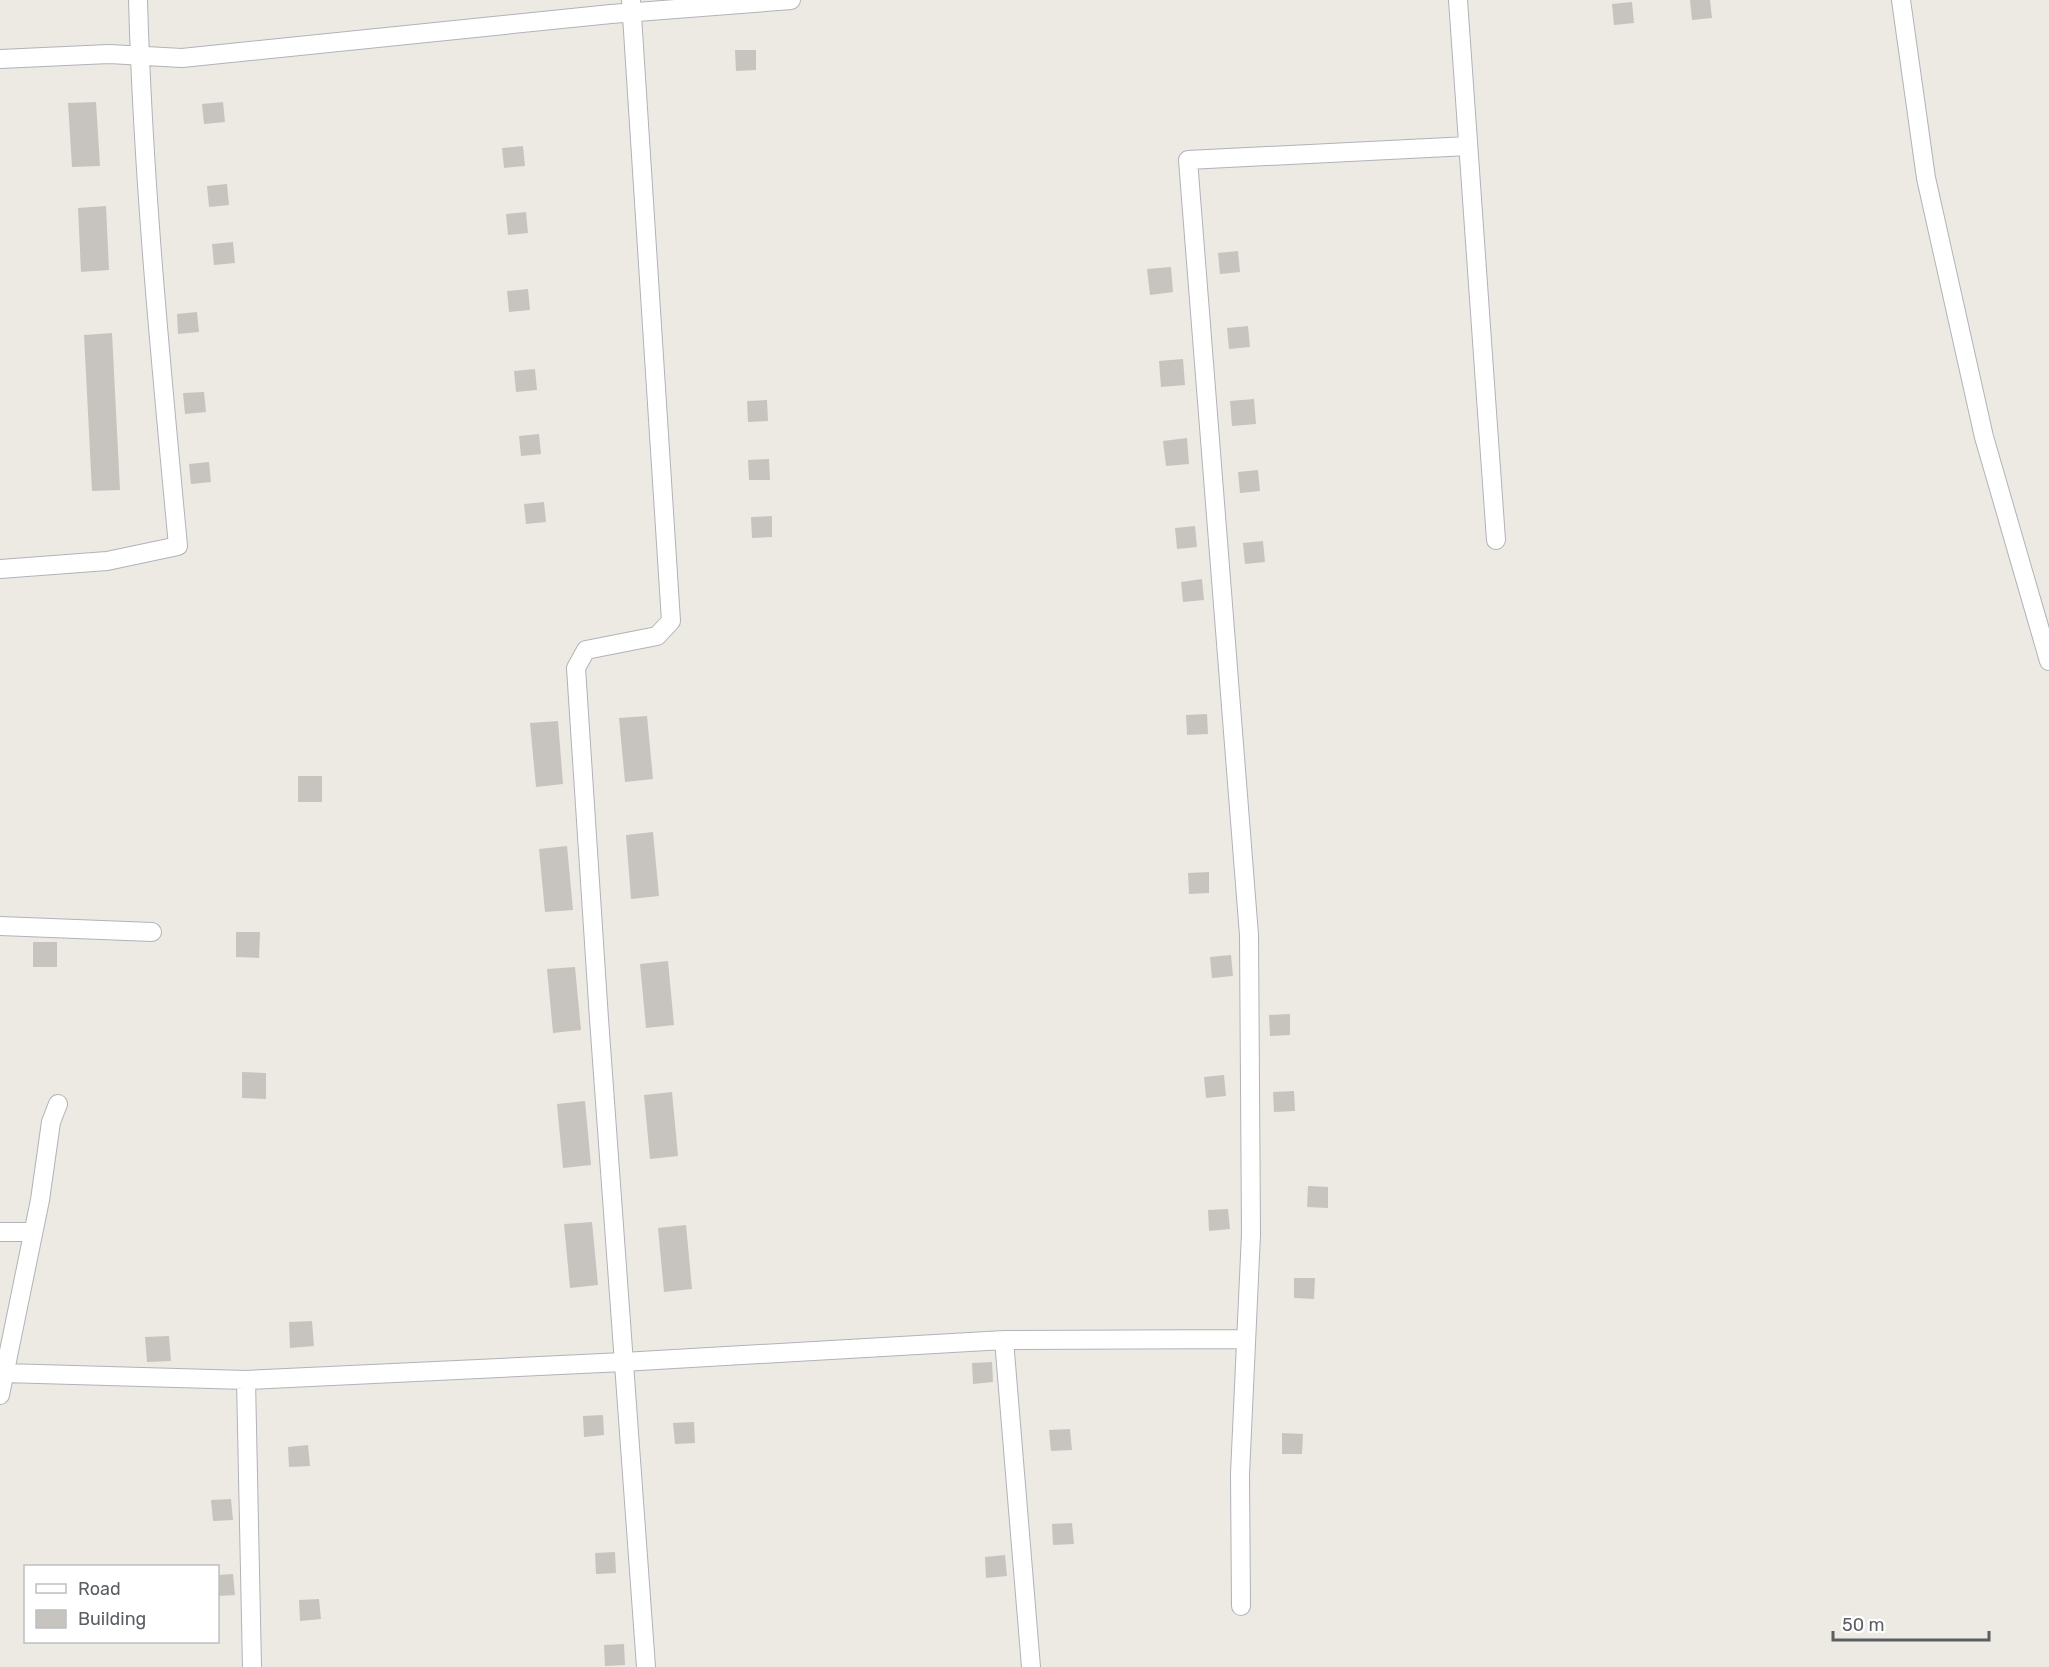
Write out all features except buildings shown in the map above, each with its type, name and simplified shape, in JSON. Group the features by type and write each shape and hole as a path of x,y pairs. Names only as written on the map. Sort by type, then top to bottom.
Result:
{"street":[{"path":"0,569 107,561 178,546 156,308 139,56 138,0"},
{"path":"0,59 110,54 182,58 631,6 791,0"},
{"path":"1458,0 1496,540"},
{"path":"1901,0 1926,178 1984,437 2049,661"},
{"path":"631,6 671,621 657,636 586,650 576,668 646,1667"},
{"path":"1241,1606 1240,1474 1251,1234 1249,935 1188,160 1468,146"},
{"path":"0,926 152,932"},
{"path":"0,1395 33,1232 51,1122 58,1104"},
{"path":"0,1232 33,1232"},
{"path":"4,1373 246,1380 623,1362 1004,1340 1246,1339"},
{"path":"1004,1340 1031,1667"},
{"path":"246,1380 252,1667"}]}
